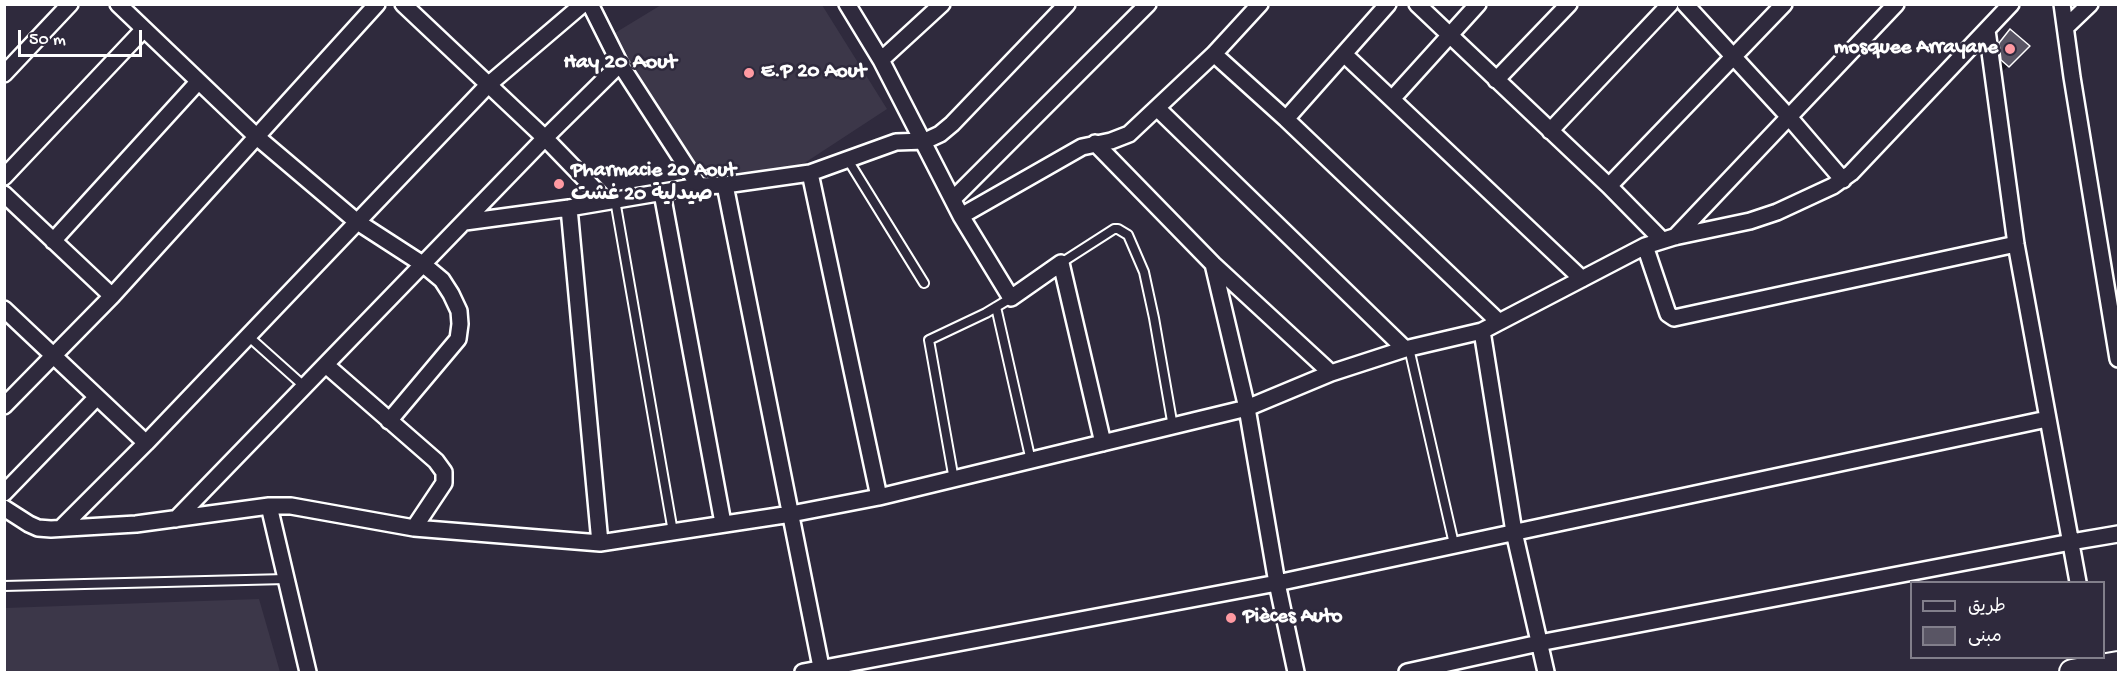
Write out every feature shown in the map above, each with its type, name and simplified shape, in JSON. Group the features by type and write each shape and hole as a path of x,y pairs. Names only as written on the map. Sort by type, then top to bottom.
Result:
{"main road":[{"path":"2086,666 2118,664"}],"street":[{"path":"4,74 70,4"},
{"path":"117,4 257,137 357,221 424,265 442,280 459,311 458,339 390,420"},
{"path":"4,406 112,296 377,4"},
{"path":"403,4 610,201"},
{"path":"61,528 146,443 488,85 583,4"},
{"path":"590,4 620,64 699,186"},
{"path":"847,4 881,60 925,141 961,216 1011,298 1061,263 1103,443"},
{"path":"881,60 942,4"},
{"path":"465,222 568,208 699,186 725,185 810,173 896,142 925,141 940,134 952,124 1067,4"},
{"path":"954,198 1148,4"},
{"path":"961,216 1071,152 1129,134 1214,54 1260,4"},
{"path":"1286,119 1388,4"},
{"path":"1417,4 1550,131 1668,238"},
{"path":"1392,99 1478,4"},
{"path":"1496,80 1569,4"},
{"path":"1550,131 1670,4"},
{"path":"1685,4 1788,116 1843,180"},
{"path":"1609,186 1784,4"},
{"path":"1668,238 1896,4"},
{"path":"4,508 38,528 61,528 176,519 269,506 291,506 414,528 600,543 792,514 879,497 1173,427 1247,408 1331,373 1407,349 1482,331 1645,246 1668,238 1777,212 1843,180 2011,4"},
{"path":"2062,4 2118,350"},
{"path":"2066,27 2090,4"},
{"path":"4,177 144,29"},
{"path":"1987,30 2016,244 2078,581"},
{"path":"1214,54 1286,119 1499,322"},
{"path":"1344,54 1582,279"},
{"path":"176,519 545,138 620,64"},
{"path":"53,241 198,82"},
{"path":"1157,108 1407,349"},
{"path":"1095,143 1213,264 1331,373"},
{"path":"810,173 879,497"},
{"path":"725,185 822,671"},
{"path":"662,193 723,523"},
{"path":"4,194 112,296"},
{"path":"568,208 600,543"},
{"path":"1645,246 1668,314 1674,318 2016,244"},
{"path":"1213,264 1247,408 1277,583 1296,672"},
{"path":"4,309 146,443"},
{"path":"1482,331 1514,532 1546,672"},
{"path":"326,365 436,461 444,472 444,483 414,528"},
{"path":"4,493 97,397"},
{"path":"803,672 822,671 1277,583 2047,419"},
{"path":"269,506 308,672"},
{"path":"1407,672 1539,643 2118,534"}],"lane":[{"path":"848,159 924,283"},
{"path":"610,201 673,532"},
{"path":"1061,263 1114,229 1128,235 1143,272 1154,318 1173,427"},
{"path":"954,480 930,340 1011,298"},
{"path":"996,307 1031,461"},
{"path":"248,336 305,387"},
{"path":"1407,349 1454,544"},
{"path":"4,586 286,579"}],"shaded area":[{"name":"E.P 20 Aout","path":"661,5 822,5 887,109 787,172 695,172 610,36"},
{"path":"259,599 280,672 5,672 5,608"}],"building":[{"name":"mosquee Arrayane","path":"2010,29 2030,46 2009,67 2001,60 1999,43"}],"place":[{"name":"mosquee Arrayane","path":"2010,49"},
{"name":"E.P 20 Aout","path":"749,73"},
{"name":"Pharmacie 20 Aout صيدلية 20 غشت","path":"559,184"},
{"name":"Pièces Auto","path":"1231,618"}],"district":[{"name":"Hay 20 Aout","path":"620,64"}]}
